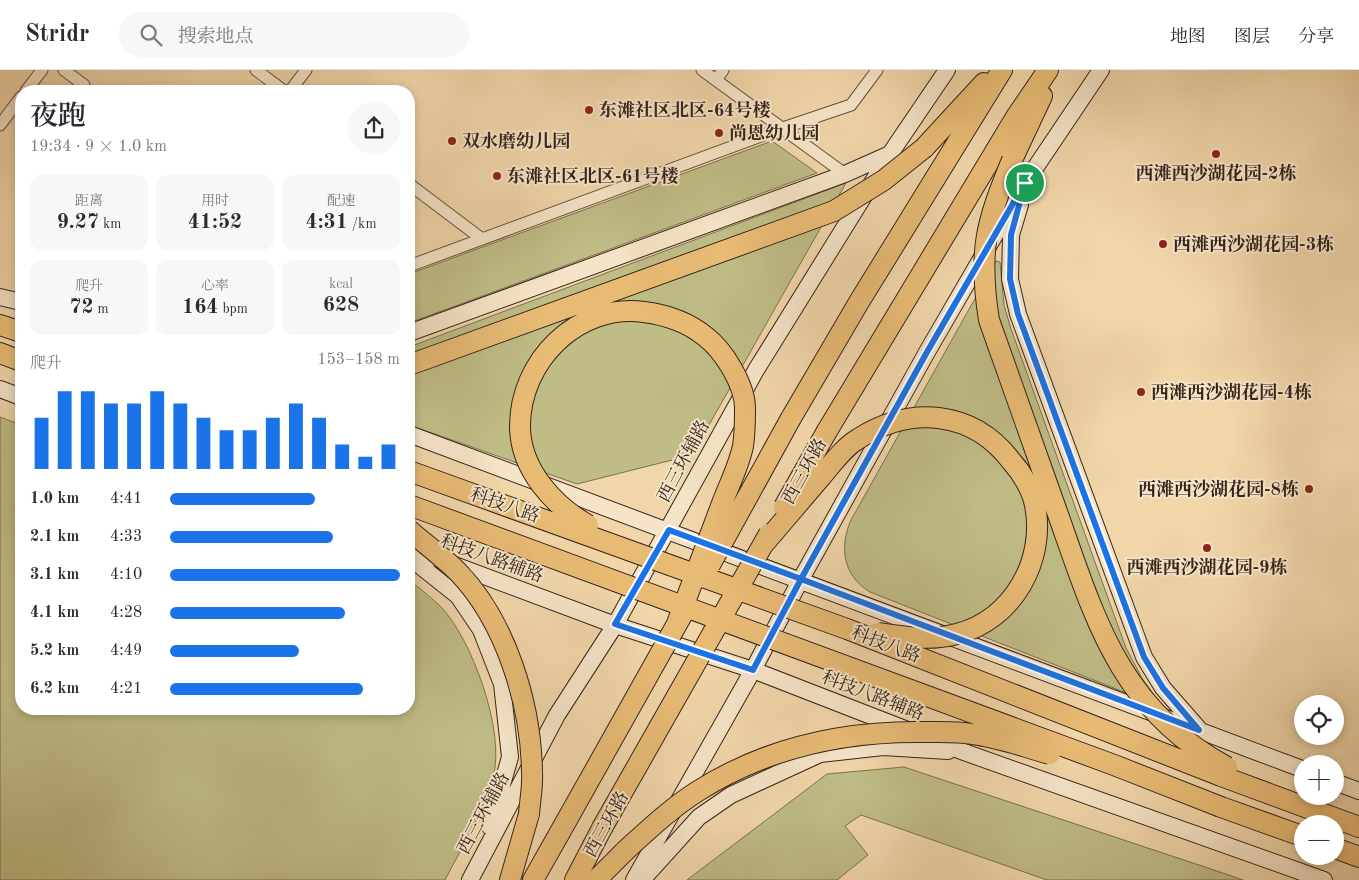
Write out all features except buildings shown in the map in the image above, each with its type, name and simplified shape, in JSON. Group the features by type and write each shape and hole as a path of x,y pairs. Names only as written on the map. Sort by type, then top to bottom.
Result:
{"highway":[{"path":"415,363 834,212 884,180 924,148 995,70"},
{"name":"西三环路","path":"534,880 791,418 859,302 1002,70"},
{"name":"西三环路","path":"575,880 602,828 827,431 1016,117 1048,70"},
{"path":"1055,70 1012,160 992,208 984,244 984,286 989,320 1093,612 1119,666 1156,715 1179,736 1208,757 1224,772 1298,805 1359,827"},
{"path":"633,550 567,513 552,499 528,463 520,429 523,401 529,383 538,364 549,348 567,332 589,319 609,312 630,310 675,318 695,328 713,342 732,367 745,405 743,446 676,626"},
{"path":"0,325 15,330"},
{"path":"0,353 15,359"},
{"path":"762,546 840,455 856,440 879,427 910,417 934,417 961,423 985,433 1004,451 1021,472 1035,503 1038,528 1026,577 1016,595 987,621 956,635 920,639 847,628"},
{"name":"科技八路","path":"415,473 847,628 1224,772"},
{"name":"科技八路","path":"415,507 1294,833"},
{"path":"415,535 458,573 490,614 513,664 527,724 532,763 529,814 510,880"},
{"path":"596,880 657,822 698,791 770,754 806,744 848,736 896,732 972,734 1005,741 1221,807"},
{"path":"1344,851 1359,857"}],"main road":[{"name":"西三环辅路","path":"470,880 558,715 615,624 669,530 756,370 890,154 947,70"},
{"path":"634,880 753,670 801,579 927,352 1025,183 1101,70"},
{"path":"415,331 845,174 890,154"},
{"path":"1025,183 1011,235 1010,279 1018,314 1144,657 1163,688 1199,730"},
{"path":"0,297 15,301"},
{"path":"0,389 15,395"},
{"path":"415,436 801,579 1294,766"},
{"name":"科技八路辅路","path":"415,550 615,624 753,670 964,752 1324,880"},
{"path":"415,562 458,596 481,630 502,684 510,757 482,857"},
{"path":"642,880 699,817 731,795 820,754 883,747 964,752"},
{"path":"1344,785 1359,791"}],"street":[{"path":"31,85 42,70"},
{"path":"64,70 84,85"},
{"path":"256,70 276,85"},
{"path":"295,85 306,70"},
{"path":"702,70 780,129 845,174"},
{"path":"716,80 723,70"},
{"path":"415,264 780,129 851,105 877,70"},
{"path":"0,125 15,105"},
{"path":"415,189 482,239"}],"shaded area":[{"path":"772,141 817,173 415,321 415,272"},
{"path":"846,183 692,455 577,484 415,427 415,345"},
{"path":"996,261 1000,262 1004,305 1011,329 1126,648 1142,678 1159,702 1152,703 870,592 854,578 849,569 846,560 845,540 851,520"},
{"path":"0,417 15,423 15,715 415,715 415,585 441,607 453,622 475,663 484,687 490,712 495,736 496,758 493,777 484,804 445,880 0,880"},
{"path":"904,767 1243,880 1047,880 861,815 845,826 868,855 837,880 687,880 827,774"}],"place":[{"name":"东滩社区北区-64号楼","path":"589,110"},
{"name":"尚恩幼儿园","path":"719,133"},
{"name":"双水磨幼儿园","path":"452,141"},
{"name":"西滩西沙湖花园-2栋","path":"1216,154"},
{"name":"东滩社区北区-61号楼","path":"497,176"},
{"name":"西滩西沙湖花园-3栋","path":"1163,244"},
{"name":"西滩西沙湖花园-4栋","path":"1141,392"},
{"name":"西滩西沙湖花园-8栋","path":"1309,489"},
{"name":"西滩西沙湖花园-9栋","path":"1207,548"}],"route":[{"path":"1025,183 927,352 801,579 669,530 615,624 753,670 801,579 814,586 1199,730 1163,688 1144,657 1018,314 1010,279 1011,235 1025,183"}]}
